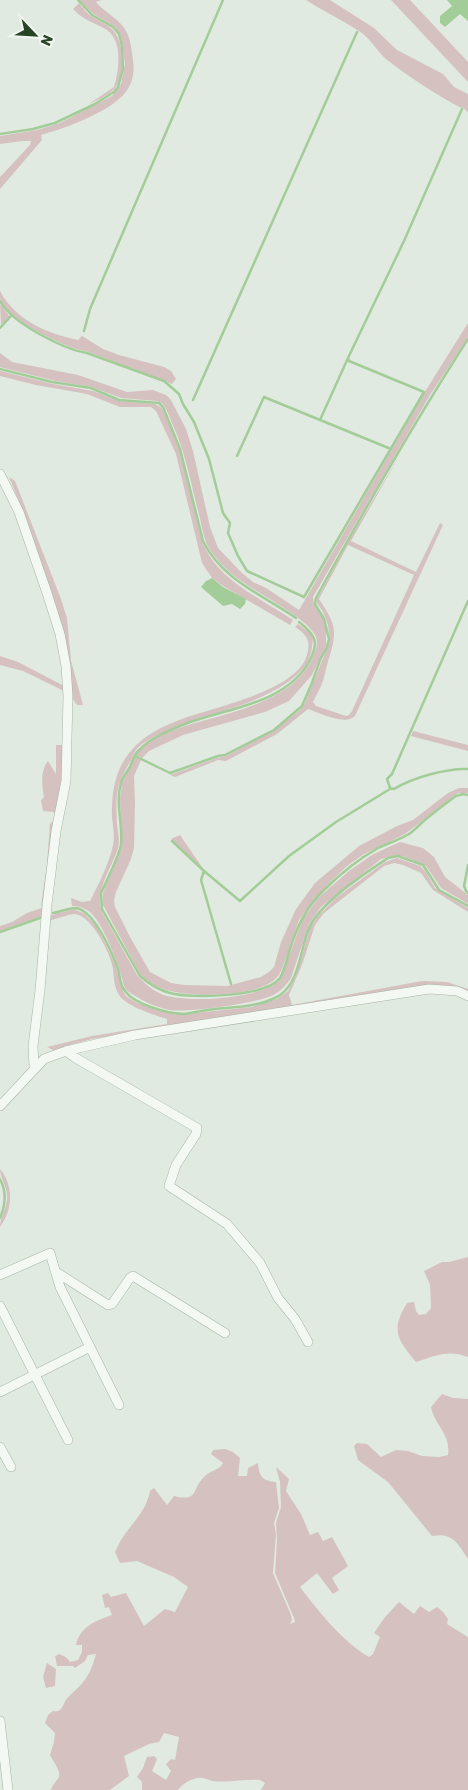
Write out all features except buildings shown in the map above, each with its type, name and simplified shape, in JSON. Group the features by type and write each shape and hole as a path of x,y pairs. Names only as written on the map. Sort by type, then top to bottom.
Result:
{"street":[{"path":"0,474 19,512 60,634 66,666 68,696 66,781 56,831 47,905 33,1046 34,1068"},
{"path":"0,1106 44,1059 66,1050 135,1035 429,988 457,991 468,996"},
{"path":"66,1050 74,1057 196,1128 196,1134 176,1164 169,1186 227,1224 260,1263 278,1298 295,1319 308,1342"},
{"path":"0,1275 50,1253 60,1287 119,1405"},
{"path":"56,1272 108,1304 112,1304 133,1276 225,1333"},
{"path":"0,1306 68,1440"},
{"path":"0,1392 90,1347"},
{"path":"0,1447 11,1467"},
{"path":"0,1722 8,1790"}],"shaded area":[{"path":"79,0 102,0 96,2 123,27 129,39 133,57 134,70 131,83 123,95 114,103 90,117 41,135 42,140 0,189 0,177 30,145 31,141 0,144 0,136 37,130 60,123 112,96 121,84 125,64 121,37 115,27 92,13"},
{"path":"306,0 330,0 374,28 397,50 443,74 454,87 468,94 468,112 395,66 359,31"},
{"path":"391,0 410,0 468,62 468,82"},
{"path":"447,0 468,0 468,21 460,14 445,27 440,23 440,16 452,6"},
{"path":"79,3 85,11 112,29 120,42 122,50 122,67 119,82 107,95 89,104 114,87 118,65 118,49 116,41 107,30 89,21 73,9"},
{"path":"0,291 6,301 23,318 44,330 78,340 82,336 103,349 164,367 171,371 176,379 172,384 86,351 65,345 38,332 13,315 4,306 0,298"},
{"path":"0,304 10,317 1,325"},
{"path":"468,323 468,337 430,395 313,597 314,604 323,619 326,629 326,646 312,675 289,701 265,712 183,735 149,751 142,758 136,755 153,739 166,733 248,707 269,699 287,688 302,674 313,657 317,646 316,637 304,622 236,577 210,550 203,534 181,446 162,403 121,398 92,387 56,381 0,367 0,353 12,362 78,375 127,392 153,390 166,395 171,400 186,429 193,451 210,527 218,548 253,582 266,588 299,610 426,390"},
{"path":"0,371 53,384 93,391 119,401 155,404 162,408 181,452 203,543 210,556 219,568 242,588 293,620 290,625 223,586 212,578 202,563 176,454 156,411 151,407 120,407 87,394 36,385 0,376"},
{"path":"401,453 351,541 416,572 440,523 443,525 355,716 345,720 326,716 308,709 277,734 226,761 218,760 175,777 170,775 226,756 275,730 301,709 330,641 328,625 317,603 317,599 349,540","holes":["348,545 414,575 352,711 346,716 316,706 313,702 322,682 334,637 333,624 319,599"]},
{"path":"9,477 15,481 61,599 67,618 71,661 83,705 77,705 72,698 63,629 29,526"},
{"path":"212,578 223,587 246,599 245,604 240,609 232,604 223,606 201,587"},
{"path":"298,624 313,637 309,660 296,676 262,697 182,725 150,739 136,750 122,778 117,798 119,845 102,887 100,904 102,912 137,975 148,986 161,994 187,999 223,998 257,992 271,986 280,980 303,919 318,898 349,871 372,855 400,842 423,848 434,857 445,877 468,895 468,904 441,888 426,866 403,856 381,859 321,907 309,924 291,978 278,992 255,1001 207,1009 179,1011 152,1005 125,989 111,948 96,919 86,909 72,906 71,898 82,902 90,901 109,858 114,842 112,807 117,775 121,765 133,748 166,725 253,696 288,678 300,668 307,655 308,642 295,627"},
{"path":"0,656 18,662 66,687 66,692 23,671 0,665"},
{"path":"63,699 66,701 63,782 45,905 41,906 50,824 54,820 54,812 43,811 41,800 44,797 42,783 45,765 48,761 56,774 56,745 63,745"},
{"path":"413,731 468,745 468,751 411,736"},
{"path":"135,757 141,760 134,776 134,848 116,892 115,907 150,972 171,983 184,985 227,986 261,977 269,972 274,967 281,942 296,909 315,883 359,846 397,826 413,820 448,793 459,788 468,788 468,793 458,793 405,834 364,854 331,881 299,920 282,969 273,981 251,990 237,993 208,995 181,993 157,986 140,974 103,905 103,893 122,844 120,800 122,783"},
{"path":"180,835 204,870 171,839"},
{"path":"397,858 420,866 435,888 468,908 468,912 433,890 421,873 394,863 384,866 324,913 315,925 302,965 289,995 292,1005 422,981 447,982 468,989 468,993 437,985 426,985 92,1039 53,1050 47,1047 92,1036 167,1024 167,1019 148,1013 128,1003 119,995 115,986 113,969 108,954 99,936 87,920 74,914 48,921 48,916 74,909 85,914 97,927 108,949 123,991 126,996 137,1003 176,1015 252,1007 277,999 288,991 296,976 310,928 318,916 337,897 385,862"},
{"path":"45,907 44,916 0,931 0,926"},
{"path":"0,1169 8,1183 10,1198 7,1213 0,1227 7,1196"},
{"path":"468,1257 468,1357 448,1353 416,1362 398,1335 399,1321 402,1313 407,1303 414,1302 419,1315 426,1314 431,1308 430,1285 424,1271 442,1262"},
{"path":"442,1394 453,1398 468,1399 468,1559 454,1540 445,1536 432,1536 388,1482 358,1460 354,1446 357,1443 367,1444 381,1457 396,1450 408,1451 422,1456 439,1457 448,1455 447,1441 431,1407"},
{"path":"225,1449 233,1452 240,1458 238,1476 247,1476 248,1468 258,1463 259,1472 262,1477 268,1481 276,1482 279,1508 274,1523 276,1534 273,1573 291,1615 292,1620 290,1624 295,1622 294,1618 275,1573 277,1540 276,1523 281,1507 280,1482 276,1467 289,1479 286,1491 301,1514 310,1535 318,1532 323,1541 332,1537 348,1566 332,1578 339,1590 333,1594 317,1573 300,1587 323,1616 349,1643 369,1657 373,1654 380,1637 374,1633 399,1602 414,1614 420,1606 429,1612 437,1607 448,1619 447,1624 468,1637 468,1790 261,1790 265,1783 260,1780 213,1781 199,1778 187,1782 178,1790 142,1790 142,1782 137,1777 147,1757 154,1756 157,1759 152,1771 166,1780 171,1771 166,1764 171,1759 175,1760 179,1737 164,1733 159,1742 149,1744 124,1756 129,1776 110,1790 51,1790 59,1774 50,1755 55,1733 45,1723 48,1715 53,1711 60,1710 85,1679 96,1654 88,1655 85,1661 75,1668 73,1666 57,1666 55,1656 59,1654 70,1662 78,1660 82,1652 82,1645 76,1645 81,1633 90,1625 112,1615 109,1607 105,1608 102,1595 108,1593 111,1597 126,1593 144,1626 165,1609 175,1612 188,1587 174,1577 137,1561 120,1563 115,1552 143,1509 150,1491 154,1488 167,1505 174,1496 191,1496 204,1477 219,1468 223,1463 211,1454 213,1450"},
{"path":"47,1663 56,1669 55,1686 46,1688 43,1677"}],"waterway":[{"path":"0,134 33,129 55,123 95,104 114,92 118,87 123,69 122,46 119,34 113,27 92,15 78,0"},
{"path":"84,331 90,309 223,0"},
{"path":"193,400 357,32"},
{"path":"0,301 15,318 52,341 164,381 179,394 194,422 209,459 223,513 230,523 228,533 247,571 304,597 424,392 349,361 348,358 404,241 462,109"},
{"path":"0,328 11,316"},
{"path":"135,756 170,773 225,755 274,730 302,706 329,639 324,619 315,604 316,598 390,467 468,339"},
{"path":"320,420 348,358"},
{"path":"0,369 52,382 91,388 119,400 159,403 163,407 180,449 203,541 211,555 244,586 296,618"},
{"path":"237,456 264,397 391,449"},
{"path":"468,601 392,774 387,779 390,788 394,789 430,774 468,769"},
{"path":"299,622 312,634 315,643 310,660 300,675 287,686 255,702 201,718 154,738 138,752 122,779 119,791 121,844 116,861 101,893 102,909 140,976 166,992 194,996 245,993 272,984 282,975 303,918 312,903 330,884 370,853 409,834 456,796 468,795"},
{"path":"172,841 240,901 289,856 336,822 390,789"},
{"path":"53,913 73,908 82,910 89,916 101,933 118,969 125,991 136,1000 153,1008 185,1014 211,1009 253,1005 268,1001 283,993 298,968 309,928 315,918 344,889 388,858 398,856 423,865 439,890 468,906"},
{"path":"468,865 464,886 468,893"},
{"path":"204,871 201,880 231,984"},
{"path":"0,932 40,918"},
{"path":"0,1179 5,1198 0,1218"}]}
